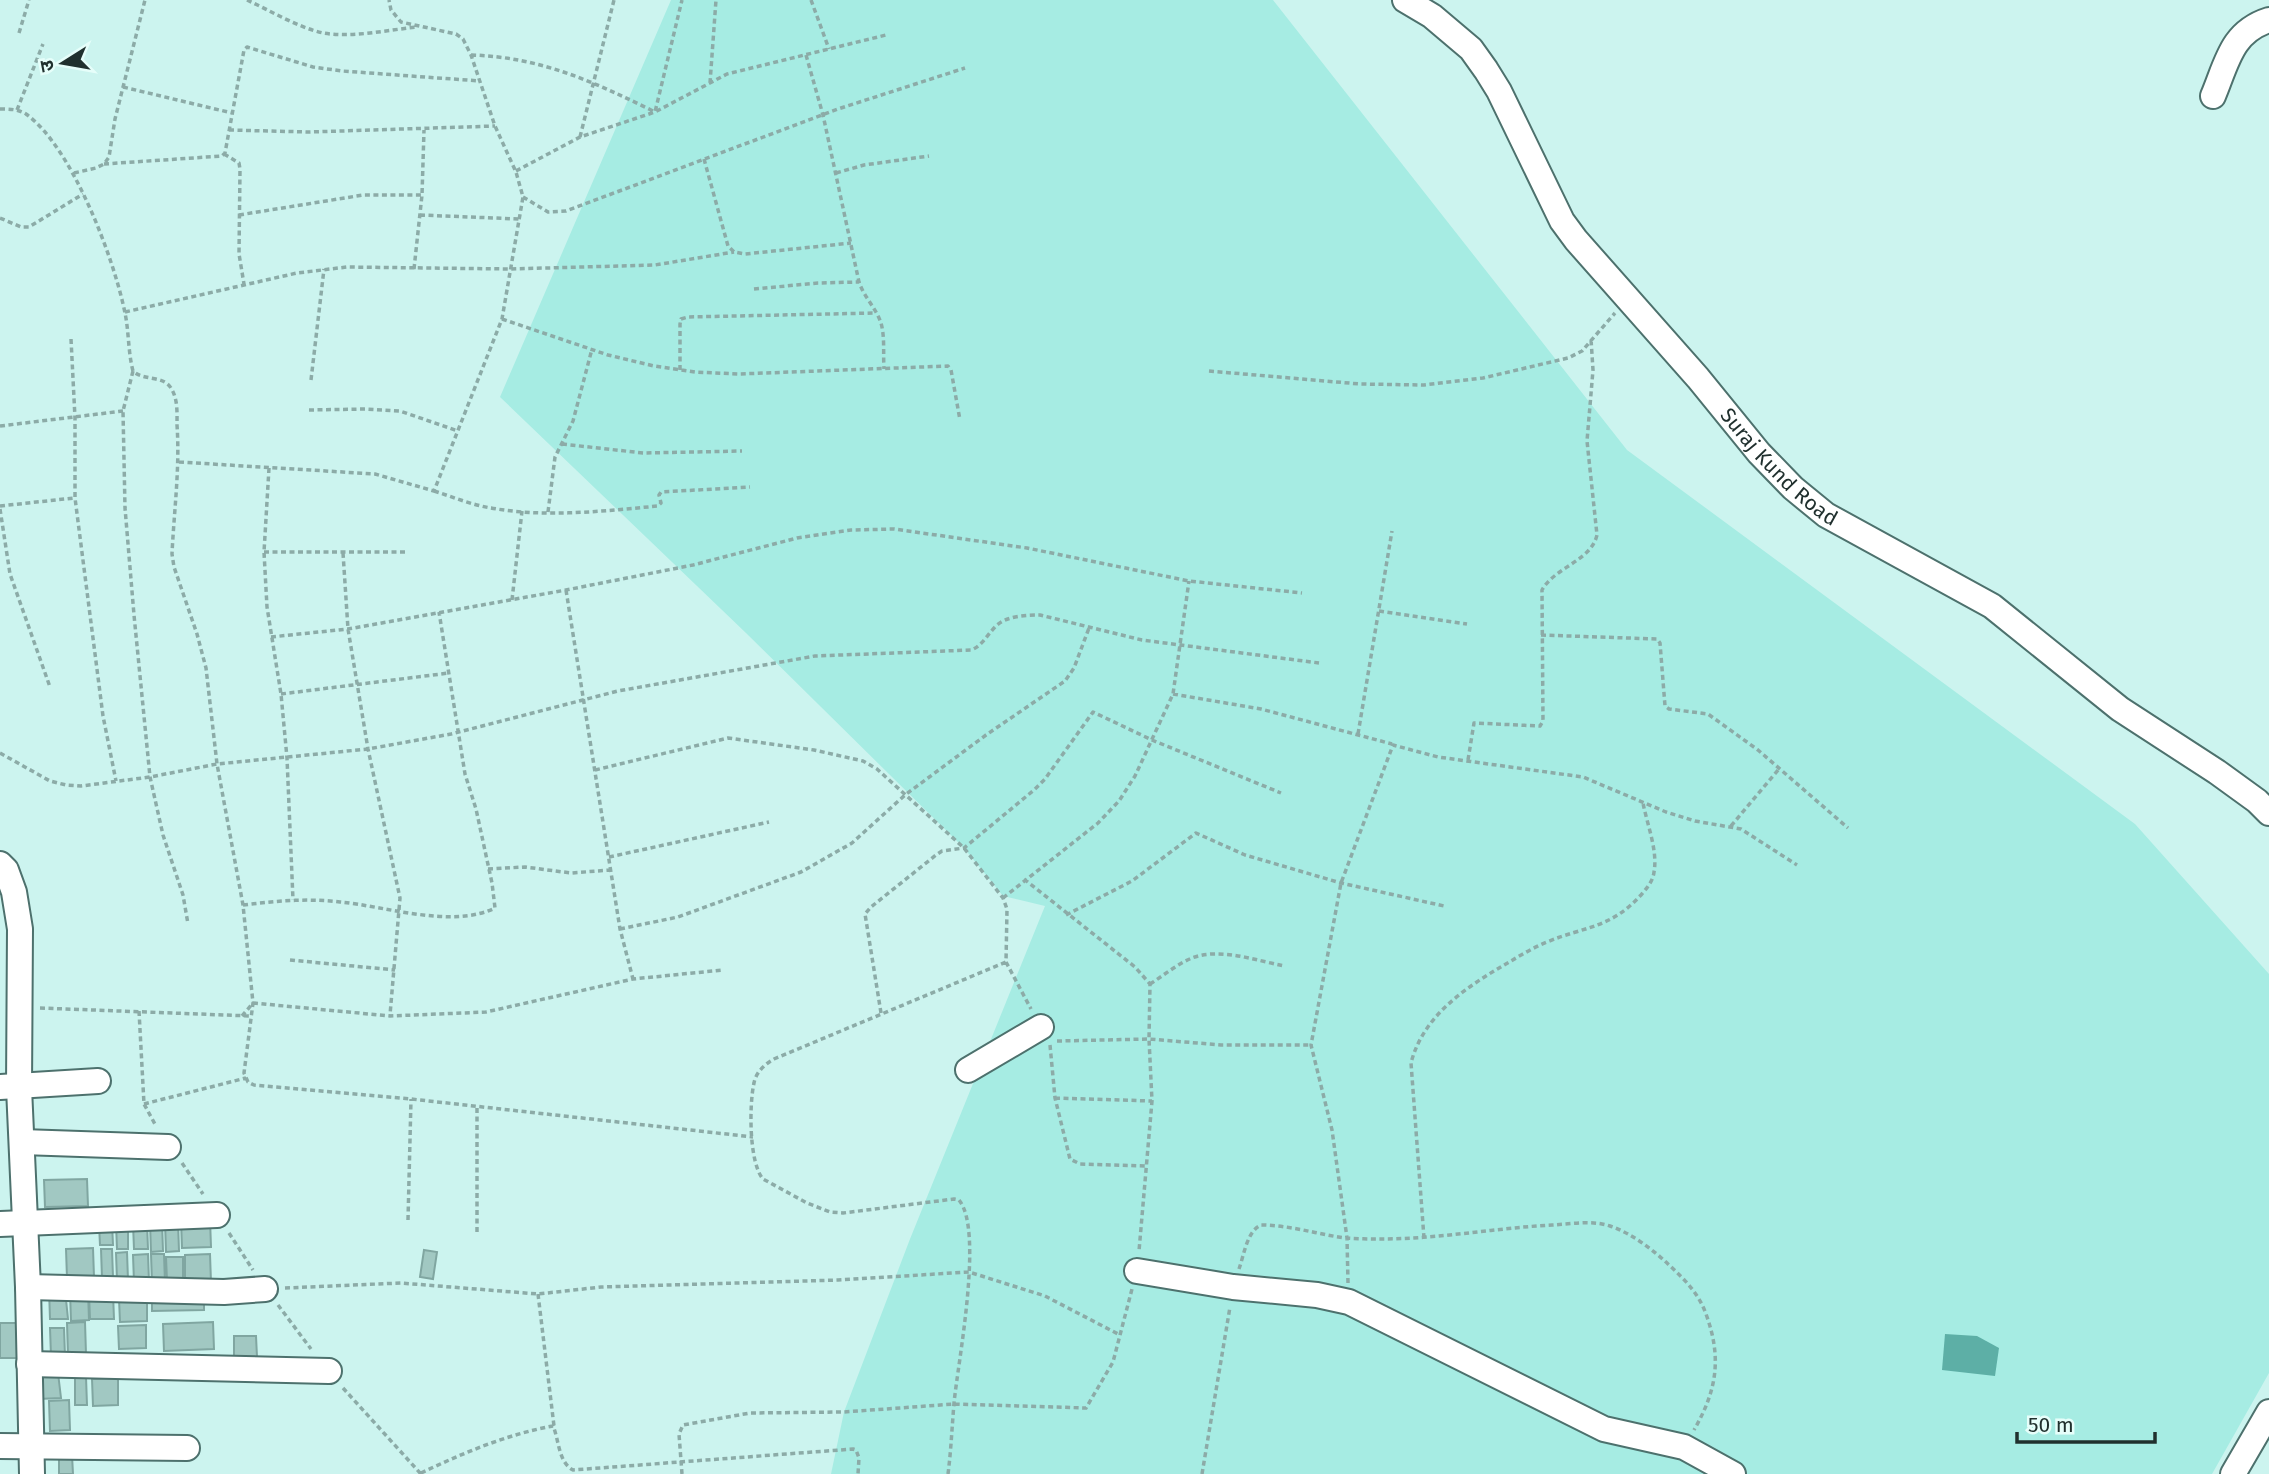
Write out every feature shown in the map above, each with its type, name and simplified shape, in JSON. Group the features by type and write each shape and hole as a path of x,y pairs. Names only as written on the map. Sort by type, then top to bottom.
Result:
{"street":[{"name":"Suraj Kund Road","path":"1405,0 1432,16 1471,50 1500,91 1562,221 1759,453 1793,488 1826,515 1992,606 2120,709 2217,772 2269,813"},
{"path":"2213,96 2238,40 2254,25 2269,20"},
{"path":"0,864 6,870 14,891 10,930 10,1087 22,1142 32,1474"},
{"path":"968,1070 1041,1027"},
{"path":"10,1087 98,1081"},
{"path":"22,1142 168,1147"},
{"path":"0,1224 217,1216"},
{"path":"1137,1271 1233,1287 1317,1295 1349,1302 1604,1429 1684,1447 1733,1474"},
{"path":"28,1287 224,1292 265,1289"},
{"path":"29,1364 329,1371"},
{"path":"2233,1474 2269,1412"},
{"path":"0,1446 187,1448"}],"path":[{"path":"19,33 29,0"},
{"path":"104,164 112,147 123,87 145,0"},
{"path":"247,0 324,33 350,34 421,26"},
{"path":"389,0 401,22 456,34 463,39 495,126 516,172 523,197 502,318 434,491"},
{"path":"580,137 614,0"},
{"path":"655,112 682,0"},
{"path":"710,83 716,0"},
{"path":"811,0 829,50"},
{"path":"516,172 580,137 655,112 743,69 886,34"},
{"path":"17,110 43,44"},
{"path":"74,173 104,164 217,158 224,154 244,50 247,47 313,67 480,81"},
{"path":"471,55 526,60 594,82 655,112"},
{"path":"806,55 823,115 859,282 882,330 884,369"},
{"path":"523,197 548,212 566,211 823,115 965,68"},
{"path":"123,87 232,113"},
{"path":"0,109 17,110 26,114 64,155 112,264 125,312 133,372 123,411 125,508 150,777 163,835 183,895 188,924"},
{"path":"229,130 310,132 495,126"},
{"path":"414,269 422,195 424,130"},
{"path":"224,154 239,163 239,254 244,284"},
{"path":"836,173 874,163 929,156"},
{"path":"704,159 728,246 734,252"},
{"path":"0,218 21,228 29,227 83,194"},
{"path":"239,215 363,195 422,195"},
{"path":"420,215 519,219"},
{"path":"125,312 244,284 347,267 510,269 655,265 734,252 745,254 851,243"},
{"path":"311,380 324,270"},
{"path":"754,289 859,282"},
{"path":"1209,370 1360,384 1424,386 1483,378 1568,358 1582,351 1627,299"},
{"path":"680,370 681,319 875,313"},
{"path":"502,318 592,349 654,366 680,370 739,374 948,366 960,420"},
{"path":"71,340 75,498 103,716 116,781"},
{"path":"1468,760 1474,723 1540,726 1543,721 1542,590 1549,579 1595,544 1597,535 1587,441 1593,370 1591,340"},
{"path":"548,512 555,457 573,421 592,349"},
{"path":"133,372 138,376 165,382 171,387 176,401 179,462 172,554 206,668 217,764 243,905 253,1003 244,1073 246,1078 254,1085 411,1099 752,1137"},
{"path":"309,410 400,411 458,431"},
{"path":"0,426 123,411"},
{"path":"562,444 643,453 742,451"},
{"path":"179,462 375,474 490,508 522,511 601,511 658,506 661,503 661,492 750,487"},
{"path":"269,468 264,552 267,607 281,694 287,758 293,900"},
{"path":"50,687 10,574 0,508 75,498"},
{"path":"512,600 522,511"},
{"path":"271,637 348,629 512,600 693,565 797,538 851,530 894,529 1027,548 1189,581 1302,593"},
{"path":"1358,734 1392,531"},
{"path":"264,552 407,552"},
{"path":"343,554 348,629 400,912 390,1016"},
{"path":"1003,898 1098,822 1119,800 1152,740 1173,694 1189,581"},
{"path":"566,590 620,929 634,979"},
{"path":"1379,611 1467,624"},
{"path":"243,905 293,900 342,902 400,912 458,916 493,910 495,904 476,809 465,774 457,731 439,612"},
{"path":"0,753 50,780 81,786 150,777 217,764 368,748 457,731 680,678 815,656 971,650 978,648 998,624 1030,615 1040,615 1132,638 1319,663"},
{"path":"620,929 698,910 820,863 852,843 905,795 1065,681 1074,667 1090,628"},
{"path":"1541,635 1657,639 1660,643 1665,706 1669,709 1708,714 1779,769 1848,828"},
{"path":"281,694 449,673"},
{"path":"1173,694 1261,709 1438,757 1583,777 1643,803 1695,821 1741,829 1797,865"},
{"path":"881,1013 865,914 942,851 964,848 1045,779 1093,712 1152,740 1281,793"},
{"path":"595,770 717,739 741,738 863,761 877,769 964,848 1003,898 1007,909 1006,962 1041,1027"},
{"path":"1349,1302 1347,1238 1332,1130 1311,1045 1341,883 1393,745"},
{"path":"1731,826 1779,769"},
{"path":"1424,1238 1411,1063 1415,1048 1422,1035 1452,999 1480,980 1536,947 1603,924 1631,905 1647,887 1655,870 1643,803"},
{"path":"609,857 769,821"},
{"path":"1066,915 1132,880 1196,833 1245,855 1341,883 1444,906"},
{"path":"488,869 525,867 570,873 611,870"},
{"path":"682,1474 679,1434 682,1426 689,1423 750,1413 844,1412 954,1404 1086,1408 1113,1362 1137,1271 1152,1101 1150,984 1135,967 1066,915 1024,879"},
{"path":"1150,984 1190,959 1204,954 1285,966"},
{"path":"290,960 395,970"},
{"path":"948,1474 969,1272 964,1208 959,1200 830,1212 763,1179 757,1172 753,1159 754,1082 765,1064 789,1051 1006,962"},
{"path":"253,1003 390,1016 486,1012 634,979 723,970"},
{"path":"242,1016 253,1003"},
{"path":"10,1007 251,1016"},
{"path":"139,1012 144,1104 168,1147 174,1152 265,1289 329,1371 421,1474 454,1458 521,1433 554,1426"},
{"path":"1146,1166 1074,1163 1068,1154 1055,1098 1050,1040 1149,1038 1221,1045 1311,1045"},
{"path":"144,1104 246,1078"},
{"path":"1055,1098 1152,1101"},
{"path":"408,1220 411,1099"},
{"path":"477,1108 477,1232"},
{"path":"1202,1474 1233,1287 1251,1233 1256,1227 1268,1225 1347,1238 1424,1238 1516,1227 1592,1223 1609,1226 1628,1235 1658,1255 1689,1284 1702,1302 1713,1332 1717,1359 1705,1410 1684,1447"},
{"path":"265,1289 401,1283 538,1294 601,1287 879,1278 969,1272 1045,1296 1120,1335"},
{"path":"538,1294 554,1426 566,1467 573,1470 853,1449 859,1458 858,1474"}],"green space":[{"path":"671,0 1273,0 1627,450 2135,824 2269,974 2269,1373 2212,1474 831,1474 844,1412 910,1239 1045,906 1003,896 964,848 746,633 500,397"}],"water":[{"path":"1945,1334 1977,1336 1999,1348 1995,1376 1942,1370"}],"building":[{"path":"87,1179 88,1206 45,1207 44,1180"},
{"path":"210,1219 211,1247 182,1248 181,1220"},
{"path":"162,1222 163,1251 151,1252 150,1223"},
{"path":"165,1222 178,1222 179,1251 166,1252"},
{"path":"112,1223 113,1245 100,1245 99,1224"},
{"path":"128,1223 128,1249 117,1249 116,1224"},
{"path":"133,1224 147,1224 148,1249 134,1249"},
{"path":"93,1248 94,1277 67,1278 66,1249"},
{"path":"101,1249 112,1249 113,1277 102,1278"},
{"path":"424,1250 437,1252 433,1279 420,1277"},
{"path":"127,1252 128,1280 117,1280 116,1253"},
{"path":"148,1254 149,1282 134,1282 133,1255"},
{"path":"151,1254 164,1254 165,1283 152,1283"},
{"path":"210,1254 211,1282 185,1283 185,1255"},
{"path":"166,1257 183,1257 183,1281 167,1281"},
{"path":"49,1289 65,1290 68,1319 50,1319"},
{"path":"88,1291 89,1320 71,1321 70,1292"},
{"path":"113,1293 114,1319 90,1319 89,1294"},
{"path":"204,1295 204,1310 152,1311 152,1297"},
{"path":"147,1298 147,1321 120,1322 119,1299"},
{"path":"85,1322 86,1354 68,1355 67,1323"},
{"path":"213,1322 214,1349 164,1351 163,1324"},
{"path":"0,1323 19,1323 20,1358 0,1358"},
{"path":"146,1325 146,1348 119,1349 118,1326"},
{"path":"50,1328 64,1328 65,1356 51,1356"},
{"path":"234,1336 256,1336 257,1357 234,1357"},
{"path":"37,1373 58,1373 61,1398 38,1399"},
{"path":"75,1377 86,1377 87,1405 75,1405"},
{"path":"118,1378 118,1405 93,1406 92,1379"},
{"path":"69,1400 70,1430 50,1431 49,1401"},
{"path":"72,1455 73,1474 59,1474 59,1456"}]}
